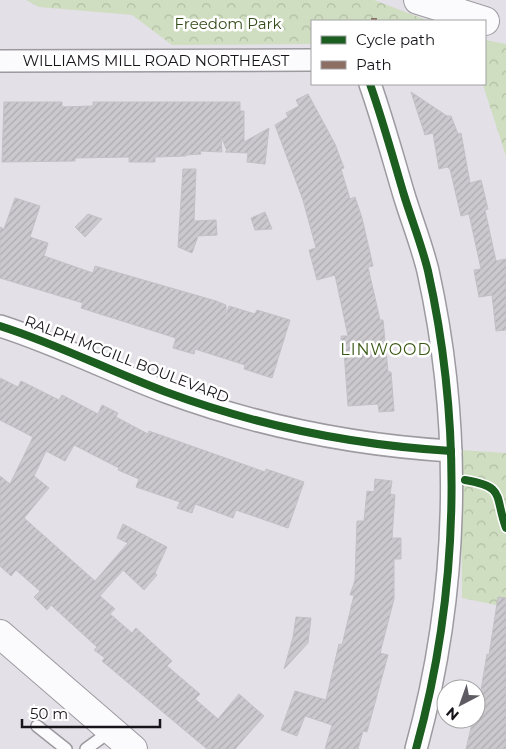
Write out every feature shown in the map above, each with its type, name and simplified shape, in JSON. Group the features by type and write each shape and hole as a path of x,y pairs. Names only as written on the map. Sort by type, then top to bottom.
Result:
{"main road":[{"path":"418,0 482,20"},
{"path":"486,21 506,28"},
{"path":"0,634 133,749"}],"street":[{"name":"WILLIAMS MILL ROAD NORTHEAST","path":"0,61 311,60"},
{"path":"370,85 427,270 444,360 451,452 452,520 447,588 438,655 416,749"},
{"name":"RALPH MCGILL BOULEVARD","path":"0,326 63,349 166,392 244,417 347,441 398,448 451,452"}],"lane":[{"path":"38,726 66,749"},
{"path":"86,749 112,730"}],"green space":[{"name":"Freedom Park","path":"26,0 374,0 426,20 311,20 311,44 172,45 132,15 39,7"},
{"path":"486,40 506,44 506,156 483,85 486,85"},
{"path":"461,450 506,453 506,607 462,598"}],"building":[{"path":"411,92 447,116 451,116 458,134 461,133 470,183 481,180 488,209 485,210 496,261 506,259 506,330 496,331 492,295 479,297 474,270 481,269 469,214 461,216 450,169 447,167 439,169 433,133 425,135"},
{"path":"308,94 335,144 344,168 341,169 350,199 355,197 362,218 373,266 368,267 380,320 383,320 388,372 391,372 394,411 379,412 378,404 348,406 341,336 348,336 335,275 317,280 309,250 316,248 303,200 275,125 288,117 286,113 299,106 296,100"},
{"path":"4,102 62,102 62,107 93,106 93,102 240,102 240,111 244,111 244,142 269,128 265,164 247,162 248,153 225,152 227,151 221,136 222,152 200,151 201,154 155,157 155,162 129,162 129,157 75,158 75,161 2,162"},
{"path":"183,169 196,169 194,221 216,220 217,235 198,236 192,253 178,247"},
{"path":"15,198 40,206 30,237 48,243 44,256 93,273 95,266 216,301 226,305 226,315 229,306 255,314 257,310 290,320 272,378 244,369 245,365 195,349 194,354 173,348 176,338 81,308 83,303 0,278 0,227 4,229"},
{"path":"265,212 272,229 255,230 251,218"},
{"path":"88,214 102,219 85,237 75,227"},
{"path":"0,378 18,387 21,381 59,400 62,395 98,414 102,405 118,413 116,417 148,434 149,431 265,472 266,469 304,482 288,528 236,510 233,518 195,504 192,513 177,508 180,502 136,487 139,479 118,470 119,468 74,445 65,461 46,451 34,476 49,488 24,518 95,581 128,543 117,538 123,524 167,547 155,573 157,575 144,590 123,570 100,596 115,609 110,614 132,633 136,628 172,661 167,666 200,694 195,699 218,719 239,694 264,716 235,749 207,749 102,661 105,658 94,650 97,647 51,605 47,610 34,597 40,591 16,570 11,576 0,566 0,476 10,484 33,437 0,420"},
{"path":"375,479 392,481 390,494 395,495 392,538 401,538 401,559 394,559 394,599 380,653 388,655 367,732 363,731 358,749 325,749 332,725 305,716 297,736 281,730 295,691 326,700 339,644 342,645 354,595 350,595 355,580 357,521 364,521 367,491 374,492"},
{"path":"498,597 506,598 506,749 466,749 471,729 486,729 486,679 483,679 487,654 489,655"},
{"path":"296,617 311,618 308,643 284,669 293,637"}],"cycle path":[{"path":"370,85 428,271 447,390 451,451 448,571 441,631 416,749"},
{"path":"0,326 42,341 166,392 236,415 342,439 451,451"},
{"path":"465,480 487,486 493,490 499,500 506,528"}],"district":[{"name":"LINWOOD","path":"386,349"}]}
